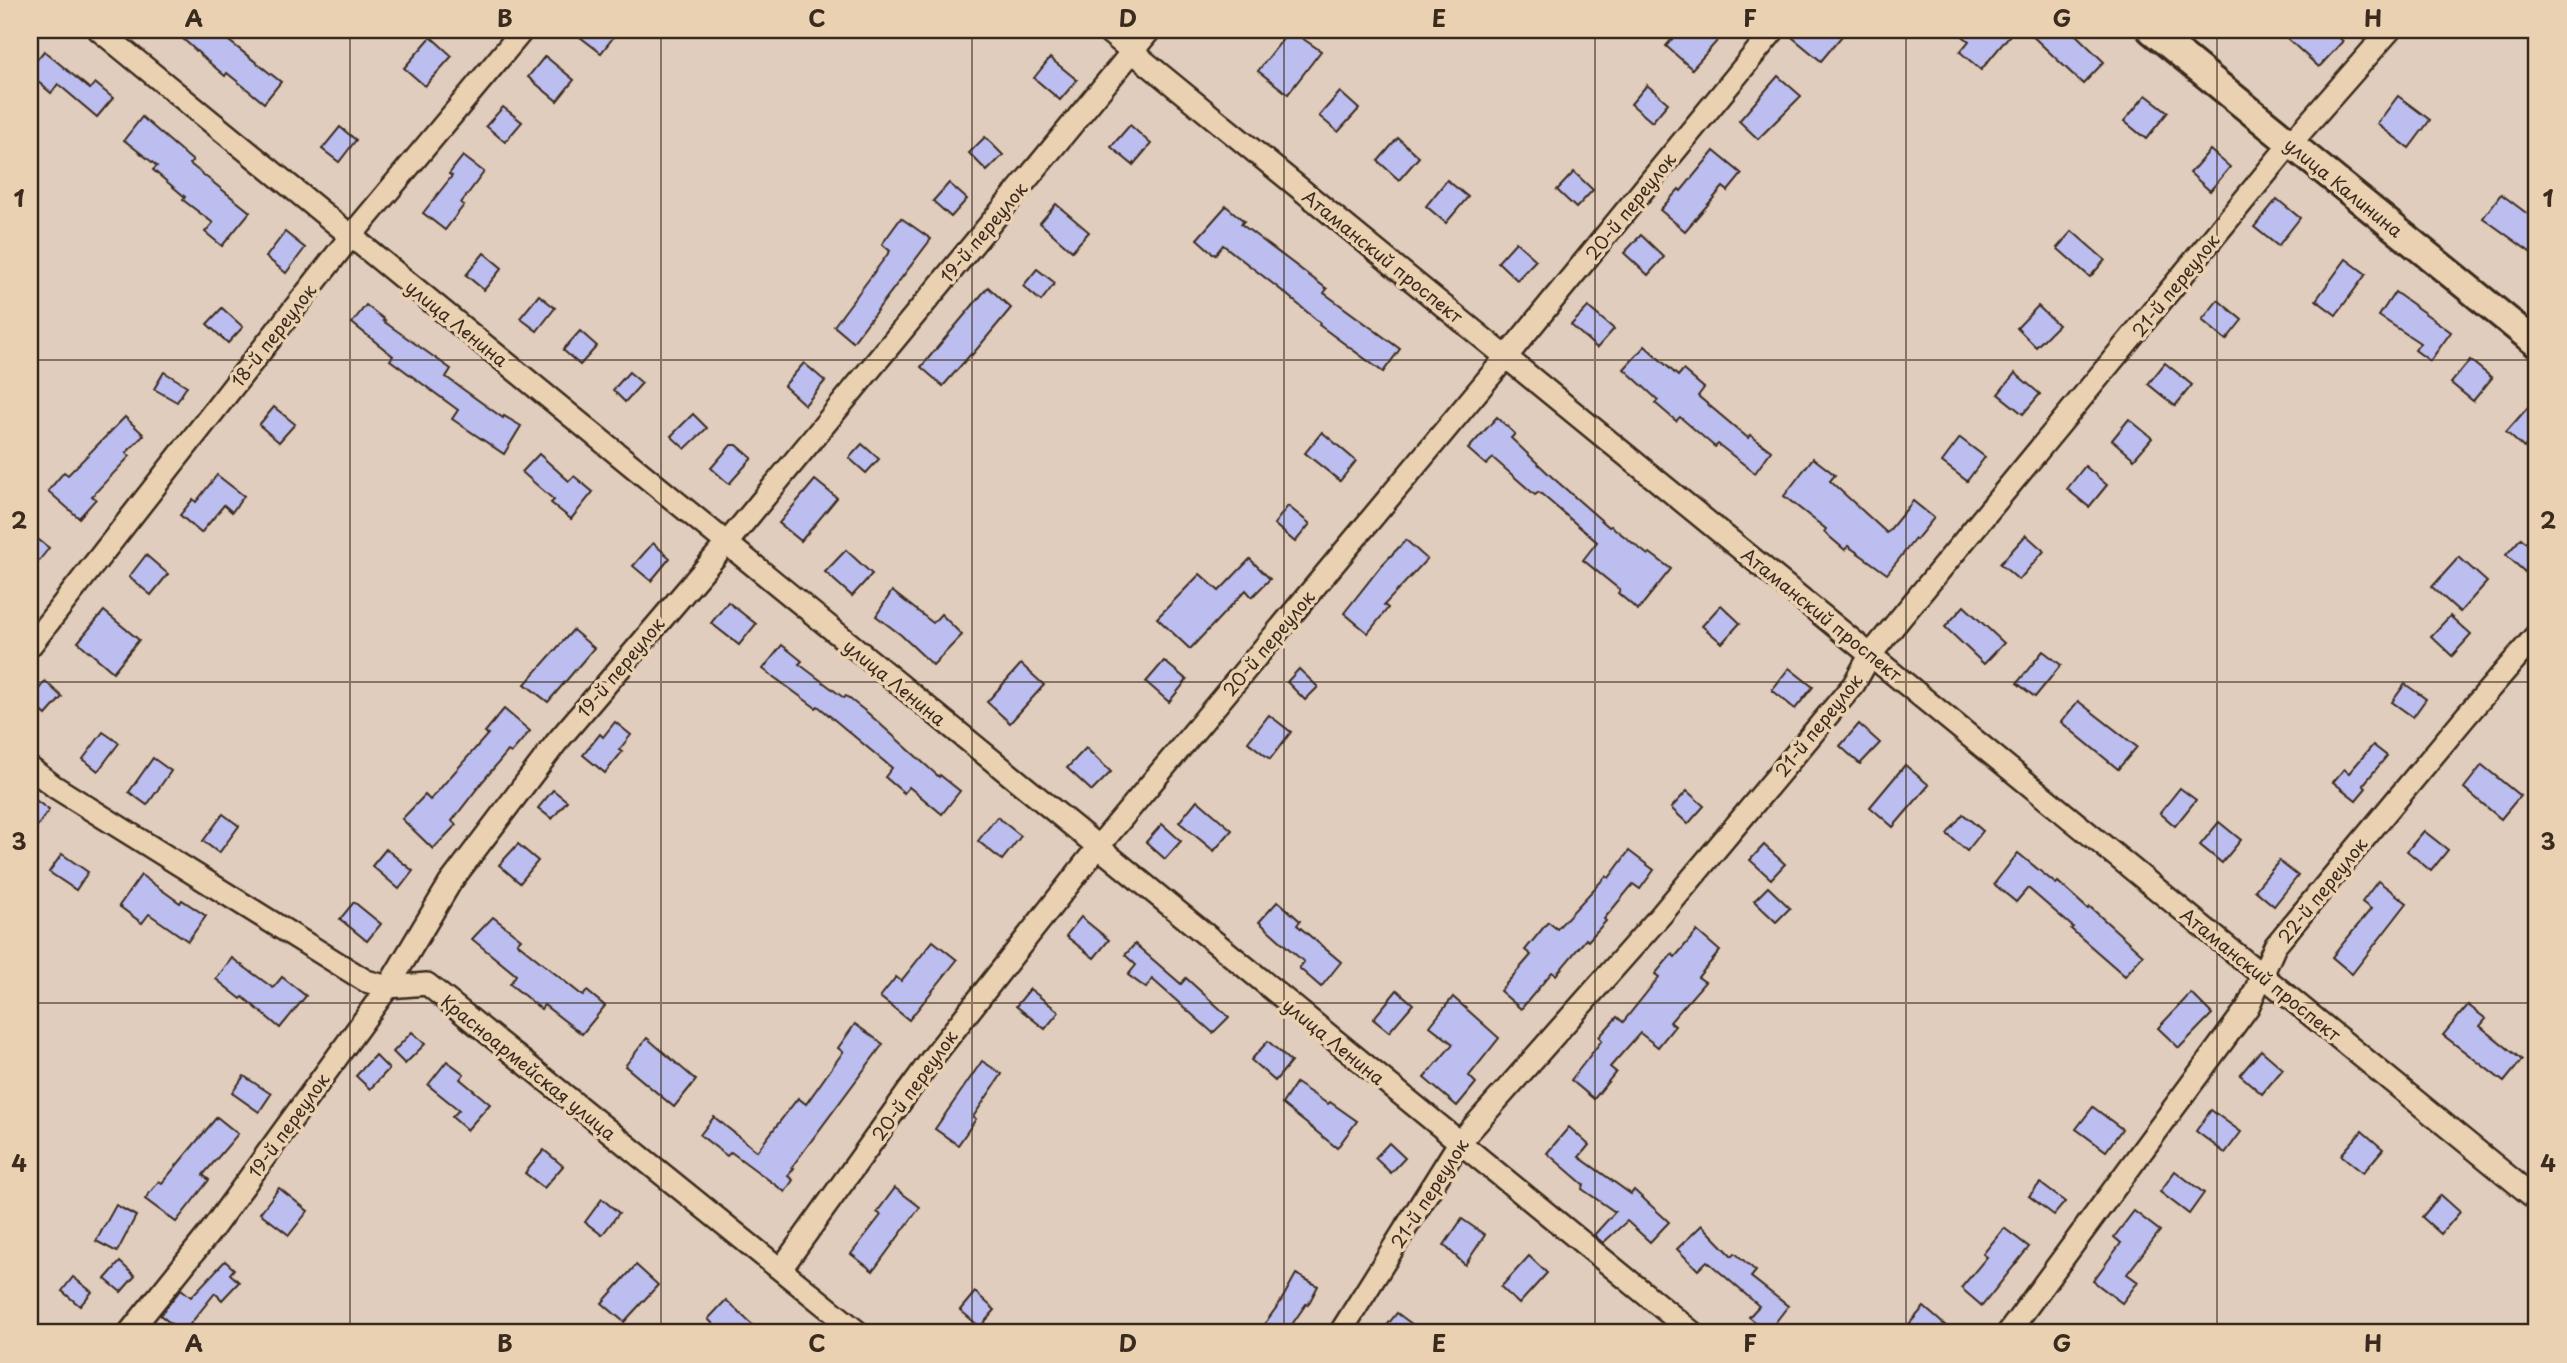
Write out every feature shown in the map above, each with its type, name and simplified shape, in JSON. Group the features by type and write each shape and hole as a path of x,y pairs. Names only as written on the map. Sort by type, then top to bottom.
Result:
{"main road":[{"name":"улица Калинина","path":"2151,30 2537,344"}],"street":[{"name":"улица Ленина","path":"99,30 1693,1333"},
{"name":"18-й переулок","path":"30,646 351,236 523,30"},
{"name":"Атаманский проспект","path":"1106,30 2537,1200"},
{"name":"19-й переулок","path":"129,1333 211,1231 388,987 450,883 556,743 726,544 1150,30"},
{"name":"20-й переулок","path":"781,1269 933,1057 1098,847 1507,356 1774,30"},
{"name":"21-й переулок","path":"1340,1333 1460,1143 1661,915 1854,684 1871,654 2291,143 2390,30"},
{"name":"22-й переулок","path":"2008,1333 2248,1007 2275,946 2537,634"},
{"name":"Красноармейская улица","path":"30,768 55,787 366,981 388,987 427,984 859,1333"}],"building":[{"path":"173,30 215,30 281,82 264,103 227,73 225,76"},
{"path":"571,30 619,30 601,53"},
{"path":"1290,30 1321,51 1288,94 1258,71"},
{"path":"1680,30 1727,30 1692,69 1666,46"},
{"path":"1787,30 1847,30 1821,61 1787,33"},
{"path":"1955,30 2014,30 1981,70 1960,52 1969,41"},
{"path":"2026,30 2071,30 2104,62 2083,84"},
{"path":"2278,30 2330,30 2343,41 2319,67"},
{"path":"431,37 452,56 425,86 404,68"},
{"path":"44,51 90,89 95,83 113,98 97,117 58,84 51,93 30,75 30,68"},
{"path":"545,56 574,80 557,101 528,77"},
{"path":"1050,58 1077,80 1060,100 1034,78"},
{"path":"1778,76 1801,96 1758,139 1739,121"},
{"path":"1647,85 1668,103 1652,122 1631,104"},
{"path":"1340,92 1359,109 1338,132 1319,116"},
{"path":"2146,95 2168,112 2146,139 2124,121"},
{"path":"2398,96 2430,120 2409,148 2377,124"},
{"path":"503,107 522,122 505,142 486,126"},
{"path":"142,117 193,161 190,164 250,212 222,246 205,232 213,223 183,200 185,197 153,170 157,166 124,140"},
{"path":"1130,125 1151,144 1133,165 1111,147"},
{"path":"340,127 356,140 339,162 322,149"},
{"path":"985,137 1003,155 987,171 969,153"},
{"path":"1398,138 1419,157 1399,180 1378,161"},
{"path":"2210,150 2230,167 2210,191 2190,173"},
{"path":"1714,151 1742,174 1728,191 1723,187 1685,231 1660,210 1679,189 1681,191"},
{"path":"463,156 484,172 445,230 423,213 452,176 449,174"},
{"path":"1574,172 1593,190 1576,208 1557,190"},
{"path":"1447,180 1468,197 1446,223 1426,206"},
{"path":"949,183 967,199 951,217 933,201"},
{"path":"2501,194 2537,221 2537,257 2483,218"},
{"path":"2277,199 2300,218 2278,246 2254,227"},
{"path":"1056,204 1089,232 1072,251 1040,223"},
{"path":"1226,206 1244,221 1241,224 1327,289 1324,293 1400,349 1383,372 1319,325 1320,323 1286,294 1223,245 1215,255 1197,239"},
{"path":"901,218 931,239 853,342 834,326 890,251 882,244"},
{"path":"2072,231 2105,260 2090,277 2057,248"},
{"path":"285,232 305,248 286,273 266,257"},
{"path":"1641,235 1664,257 1648,275 1624,253"},
{"path":"1516,242 1536,260 1517,280 1498,262"},
{"path":"484,253 502,268 484,290 466,275"},
{"path":"2346,259 2366,274 2336,315 2316,300"},
{"path":"1037,269 1055,283 1041,301 1023,286"},
{"path":"988,287 1011,308 943,386 921,367"},
{"path":"2395,292 2451,332 2430,361 2415,350 2420,343 2379,316"},
{"path":"539,295 555,308 537,331 520,318"},
{"path":"2218,300 2242,320 2226,340 2202,320"},
{"path":"366,305 385,320 383,321 451,369 446,377 503,418 504,416 521,426 504,454 452,419 458,410 390,360 393,356 352,323"},
{"path":"2038,306 2058,325 2036,347 2017,328"},
{"path":"1588,307 1614,329 1597,348 1571,325"},
{"path":"222,308 243,327 228,343 207,324"},
{"path":"580,331 597,346 580,365 563,350"},
{"path":"1645,346 1678,376 1683,370 1704,388 1698,396 1748,438 1750,435 1771,451 1755,473 1718,444 1715,447 1680,417 1676,421 1655,403 1658,400 1624,369"},
{"path":"2470,360 2492,378 2473,401 2451,383"},
{"path":"804,363 825,381 805,405 784,386"},
{"path":"2165,363 2192,385 2175,406 2148,384"},
{"path":"164,372 187,386 177,402 154,389"},
{"path":"629,372 642,383 625,402 613,390"},
{"path":"2015,373 2040,394 2023,414 1998,394"},
{"path":"2537,397 2537,432 2524,448 2506,432"},
{"path":"274,407 295,424 279,442 259,425"},
{"path":"693,414 707,428 685,449 671,436"},
{"path":"125,417 144,435 126,453 130,456 92,496 96,499 79,518 48,491 64,472 68,475"},
{"path":"1497,417 1515,434 1511,438 1609,527 1671,569 1638,610 1618,593 1620,590 1583,560 1597,542 1539,492 1535,495 1493,458 1486,465 1468,449"},
{"path":"2129,419 2152,438 2134,459 2112,440"},
{"path":"1322,432 1356,461 1340,481 1305,453"},
{"path":"1960,438 1985,457 1967,481 1942,462"},
{"path":"862,444 879,459 866,473 849,458"},
{"path":"731,445 737,445 752,458 729,484 711,468"},
{"path":"539,454 569,481 574,476 593,492 571,519 551,503 554,500 522,472"},
{"path":"1813,458 1835,475 1830,481 1887,533 1913,501 1934,518 1887,574 1848,546 1845,550 1824,532 1826,529 1784,496"},
{"path":"2085,466 2107,485 2089,507 2067,489"},
{"path":"217,475 244,496 232,512 224,505 201,533 180,515 193,499 196,502"},
{"path":"815,480 837,498 801,541 779,523"},
{"path":"1288,506 1310,524 1295,542 1274,524"},
{"path":"30,533 49,548 30,572"},
{"path":"2026,535 2044,551 2019,580 2000,564"},
{"path":"2521,538 2537,552 2537,558 2525,572 2506,555"},
{"path":"1406,540 1427,559 1384,605 1388,608 1368,633 1344,613 1381,566"},
{"path":"653,543 670,558 651,581 633,566"},
{"path":"846,550 872,574 852,596 825,572"},
{"path":"146,555 168,574 151,595 129,577"},
{"path":"2459,557 2487,582 2460,612 2432,587"},
{"path":"1250,559 1270,579 1252,597 1246,590 1190,649 1157,618 1200,574 1219,591"},
{"path":"892,591 933,623 941,614 962,635 933,665 876,616"},
{"path":"728,602 756,624 739,645 711,623"},
{"path":"1721,605 1740,623 1722,643 1702,626"},
{"path":"1964,606 2004,643 1984,664 1945,627"},
{"path":"104,611 139,640 113,672 78,642"},
{"path":"2450,616 2471,635 2452,656 2431,636"},
{"path":"573,630 594,648 548,702 525,684"},
{"path":"782,645 802,661 799,664 869,714 939,777 940,775 960,791 942,814 909,787 904,793 885,777 892,768 818,706 816,708 763,669"},
{"path":"2043,651 2061,665 2035,697 2017,683"},
{"path":"1164,661 1187,680 1169,702 1146,682"},
{"path":"1021,664 1044,685 1010,723 987,702"},
{"path":"1789,668 1813,687 1795,709 1772,690"},
{"path":"1299,669 1318,687 1305,700 1287,682"},
{"path":"45,681 62,697 46,715 30,701"},
{"path":"2405,684 2426,699 2413,717 2392,702"},
{"path":"2078,701 2137,747 2118,769 2061,722"},
{"path":"504,709 530,731 511,753 508,751 483,781 452,821 456,825 433,849 402,819 425,795 430,800 488,734 485,732"},
{"path":"1269,715 1291,732 1270,759 1248,742"},
{"path":"615,722 631,735 619,750 622,752 605,773 583,755 600,734 603,737"},
{"path":"1859,724 1880,743 1860,764 1840,746"},
{"path":"103,732 119,743 98,771 83,759"},
{"path":"2373,745 2387,756 2363,785 2366,788 2356,800 2333,782 2344,769 2349,773"},
{"path":"1086,748 1111,772 1092,791 1067,768"},
{"path":"153,758 171,771 147,805 129,792"},
{"path":"1905,765 1929,785 1893,827 1870,807"},
{"path":"2482,765 2520,796 2501,819 2464,788"},
{"path":"2180,788 2196,800 2175,826 2160,813"},
{"path":"553,790 567,801 552,819 538,808"},
{"path":"1687,791 1704,806 1688,824 1671,808"},
{"path":"30,796 49,810 30,836"},
{"path":"1197,800 1232,830 1214,851 1179,822"},
{"path":"223,814 239,826 219,853 203,841"},
{"path":"1963,814 1983,831 1967,851 1947,834"},
{"path":"997,817 1021,836 1002,860 978,841"},
{"path":"2219,822 2241,840 2222,863 2200,845"},
{"path":"1162,824 1181,841 1165,859 1146,842"},
{"path":"2424,831 2448,850 2431,871 2407,851"},
{"path":"518,844 538,861 520,883 499,865"},
{"path":"1764,845 1785,864 1771,879 1750,860"},
{"path":"386,849 413,871 399,889 372,866"},
{"path":"1629,851 1654,870 1640,889 1633,884 1604,919 1606,921 1588,941 1586,939 1556,975 1552,972 1521,1009 1500,991 1531,955 1525,950 1548,922 1557,929 1606,876 1609,878"},
{"path":"2018,853 2056,884 2058,882 2088,909 2090,907 2143,955 2125,976 2028,888 2016,902 1994,884"},
{"path":"62,854 88,872 76,890 49,872"},
{"path":"2279,861 2298,876 2274,906 2255,890"},
{"path":"141,875 180,903 182,900 206,916 188,941 149,914 142,923 119,906"},
{"path":"2378,881 2407,903 2352,974 2332,957 2371,909 2362,902"},
{"path":"1768,887 1790,908 1776,922 1754,901"},
{"path":"1278,901 1300,921 1297,925 1341,962 1321,987 1299,968 1304,962 1259,922"},
{"path":"354,902 381,924 367,941 340,919"},
{"path":"493,917 521,939 517,943 583,996 587,991 605,1006 582,1034 544,1005 541,1009 510,984 516,975 472,939"},
{"path":"1081,917 1109,940 1094,958 1066,936"},
{"path":"1697,931 1720,951 1698,977 1705,982 1670,1022 1675,1026 1658,1047 1640,1033 1610,1067 1616,1072 1594,1099 1571,1080 1602,1040 1599,1037 1617,1017 1623,1022 1659,977 1655,974 1672,954 1675,957"},
{"path":"933,941 957,960 909,1020 880,997 896,977 901,981"},
{"path":"1135,944 1181,984 1186,978 1229,1017 1213,1033 1152,979 1146,988 1128,975 1136,965 1125,955"},
{"path":"232,958 273,988 282,977 306,996 280,1028 243,997 241,999 216,979"},
{"path":"1030,989 1059,1012 1045,1029 1016,1006"},
{"path":"1397,990 1413,1004 1389,1032 1373,1019"},
{"path":"2191,993 2212,1014 2179,1048 2158,1028"},
{"path":"1453,997 1499,1038 1469,1076 1476,1083 1457,1106 1424,1078 1453,1044 1430,1026"},
{"path":"2468,1005 2486,1019 2480,1026 2522,1060 2504,1082 2443,1035"},
{"path":"855,1024 883,1044 792,1167 794,1168 788,1176 793,1180 785,1192 731,1152 727,1156 700,1135 714,1117 757,1151 798,1098 806,1104 843,1052 838,1048"},
{"path":"412,1032 425,1044 405,1064 393,1052"},
{"path":"647,1038 696,1080 674,1107 625,1066"},
{"path":"1268,1041 1291,1062 1275,1081 1251,1060"},
{"path":"2261,1050 2283,1069 2262,1094 2240,1075"},
{"path":"375,1055 389,1069 370,1089 356,1076"},
{"path":"447,1061 464,1074 460,1079 490,1104 467,1130 452,1117 459,1110 428,1085"},
{"path":"982,1061 1002,1074 958,1145 935,1129"},
{"path":"244,1076 271,1094 259,1112 232,1093"},
{"path":"1296,1083 1357,1121 1337,1148 1282,1104"},
{"path":"2093,1107 2122,1129 2106,1151 2076,1129"},
{"path":"2211,1110 2241,1132 2225,1153 2196,1131"},
{"path":"217,1117 238,1134 203,1175 209,1180 176,1222 145,1199 159,1181 162,1183"},
{"path":"1569,1127 1589,1145 1579,1157 1631,1194 1634,1190 1669,1222 1650,1242 1627,1221 1603,1243 1594,1235 1615,1212 1582,1189 1584,1185 1547,1153"},
{"path":"2362,1131 2383,1149 2363,1173 2341,1155"},
{"path":"1389,1143 1405,1158 1391,1173 1375,1158"},
{"path":"544,1150 563,1166 544,1188 525,1173"},
{"path":"2175,1171 2204,1193 2189,1214 2160,1192"},
{"path":"2040,1183 2065,1202 2054,1215 2029,1196"},
{"path":"279,1188 308,1211 289,1235 260,1213"},
{"path":"895,1188 920,1207 873,1271 851,1254 881,1215 877,1212"},
{"path":"2441,1195 2460,1212 2441,1234 2422,1217"},
{"path":"602,1199 619,1213 602,1235 585,1222"},
{"path":"116,1205 136,1216 117,1252 96,1241"},
{"path":"2134,1211 2160,1231 2127,1274 2138,1282 2122,1303 2093,1281 2121,1243 2114,1237"},
{"path":"1462,1219 1485,1235 1465,1265 1444,1245"},
{"path":"1702,1225 1732,1256 1735,1253 1756,1271 1751,1277 1788,1306 1768,1332 1749,1317 1759,1306 1707,1261 1698,1270 1677,1249"},
{"path":"2004,1228 2029,1247 1982,1306 1961,1288 1987,1257 1983,1254"},
{"path":"1529,1256 1547,1273 1519,1304 1501,1287"},
{"path":"225,1261 234,1269 230,1274 239,1282 222,1300 215,1293 183,1333 160,1315 181,1289 191,1297"},
{"path":"120,1262 135,1276 121,1292 105,1279"},
{"path":"636,1265 658,1285 624,1322 602,1303"},
{"path":"1296,1274 1318,1286 1308,1305 1306,1304 1286,1333 1258,1333 1281,1301"},
{"path":"73,1277 92,1292 80,1306 62,1291"},
{"path":"975,1292 995,1310 980,1327 960,1310"},
{"path":"726,1300 761,1333 722,1333 708,1319"},
{"path":"1924,1307 1954,1333 1901,1333"},
{"path":"1397,1313 1424,1333 1381,1333"}]}
